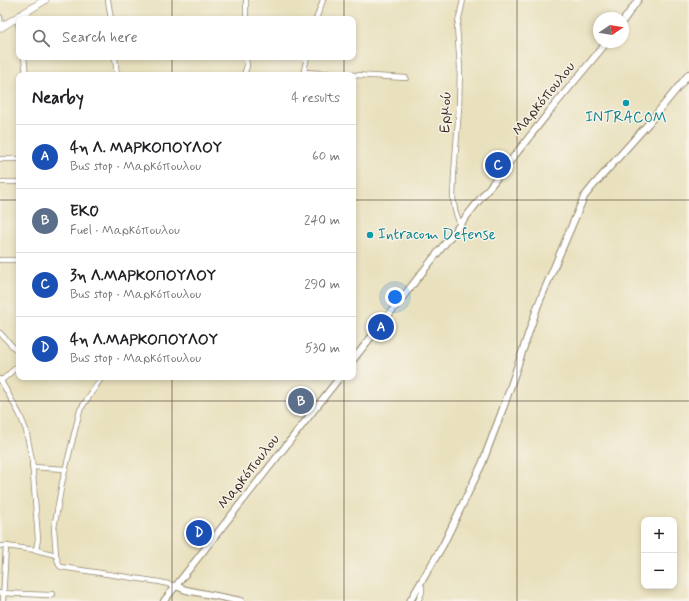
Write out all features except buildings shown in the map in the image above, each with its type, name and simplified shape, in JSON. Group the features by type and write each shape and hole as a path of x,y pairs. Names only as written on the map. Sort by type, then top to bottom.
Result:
{"main road":[{"path":"19,16 45,0"},
{"path":"629,13 638,0"},
{"path":"0,28 16,18"},
{"name":"Μαρκόπουλου","path":"356,356 549,112 602,48"},
{"path":"410,599 443,545 482,464 505,403 538,306 584,197 648,124 689,74"},
{"name":"Μαρκόπουλου","path":"164,601 338,380"},
{"path":"176,586 186,590 241,601"}],"street":[{"path":"108,0 111,16"},
{"path":"246,0 246,16"},
{"path":"317,16 323,0"},
{"name":"Ερμού","path":"460,225 453,198 460,68 457,27 463,0"},
{"path":"0,17 0,28"},
{"path":"24,60 26,72"},
{"path":"115,60 117,72"},
{"path":"245,72 247,66 246,60"},
{"path":"304,72 306,60"},
{"path":"356,76 406,78"},
{"path":"0,159 16,159"},
{"path":"0,182 16,182"},
{"path":"0,260 16,260"},
{"path":"0,333 16,350"},
{"path":"16,368 1,380 20,415 26,430 32,467 38,539 36,550"},
{"path":"100,380 80,410 65,469 54,528 56,555 59,565 61,567 160,582 176,586"},
{"path":"32,467 65,469"},
{"path":"0,546 36,550 56,555"},
{"path":"3,601 2,593 6,546"},
{"path":"418,585 422,587 422,592 418,601"},
{"path":"2,593 52,594"}],"place":[{"name":"INTRACOM","path":"626,103"},
{"name":"3η Λ.ΜΑΡΚΟΠΟΥΛΟΥ","path":"498,165"},
{"name":"Intracom Defense","path":"370,235"},
{"name":"4η Λ. ΜΑΡΚΟΠΟΥΛΟΥ","path":"381,327"},
{"name":"EKO","path":"301,401"},
{"name":"4η Λ.ΜΑΡΚΟΠΟΥΛΟΥ","path":"199,533"}]}
